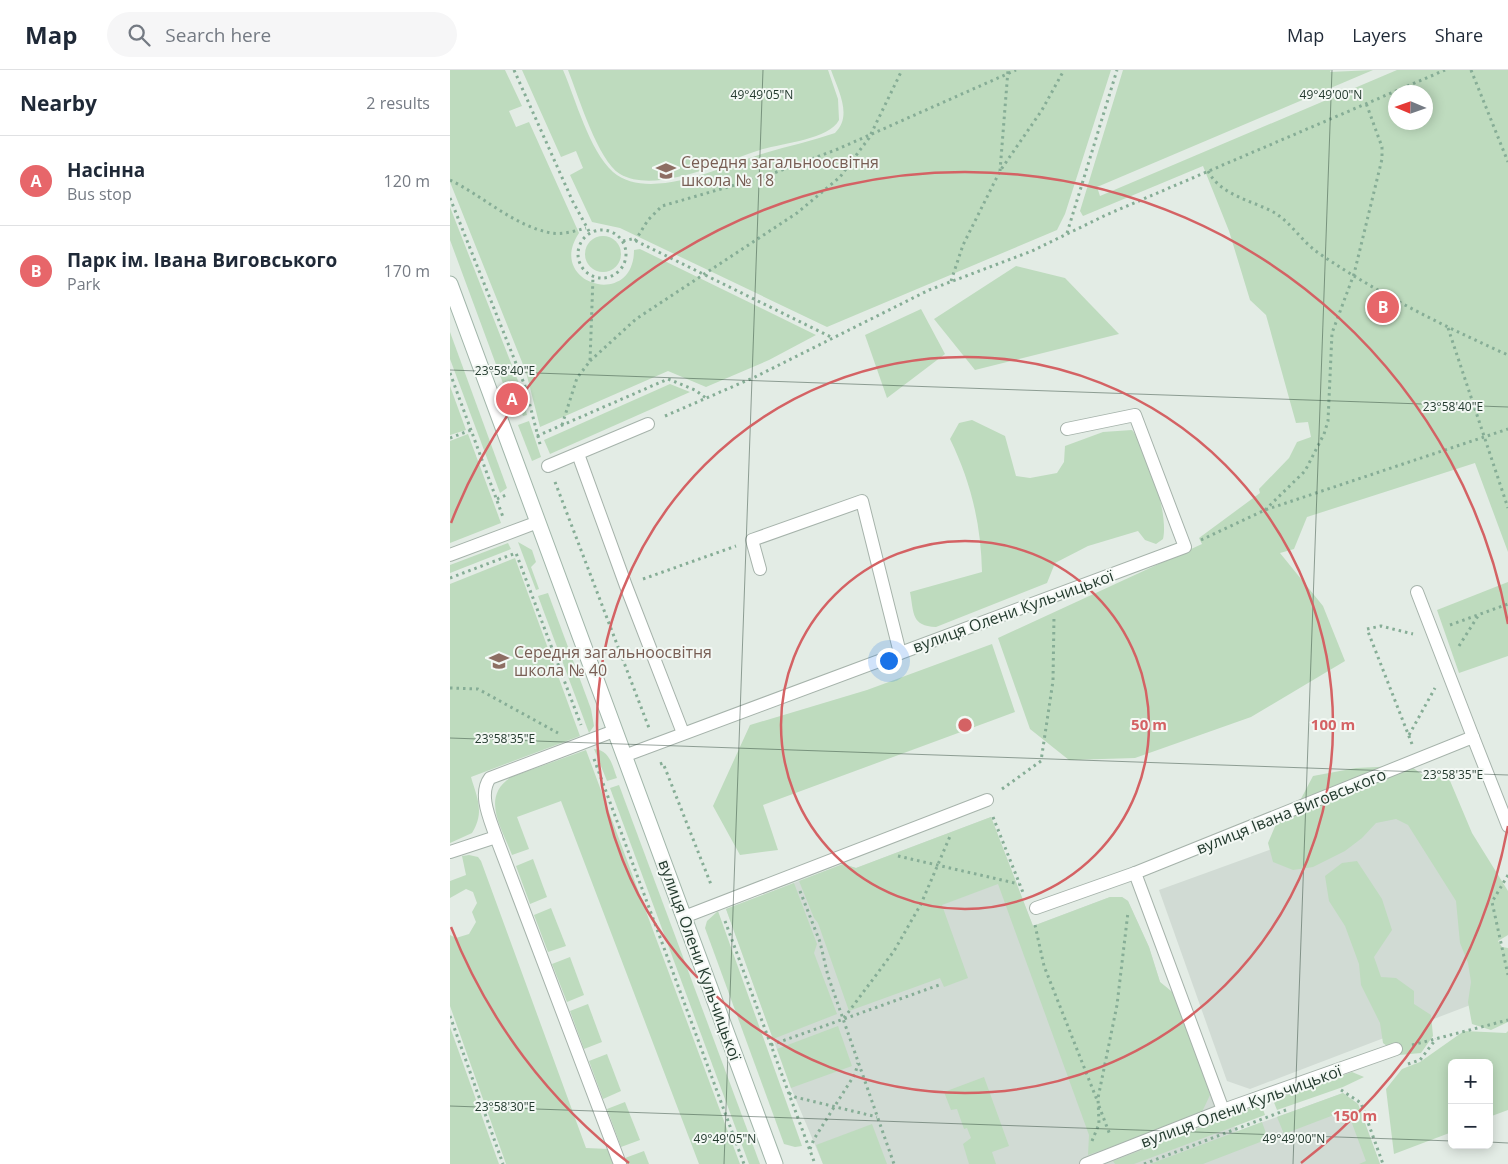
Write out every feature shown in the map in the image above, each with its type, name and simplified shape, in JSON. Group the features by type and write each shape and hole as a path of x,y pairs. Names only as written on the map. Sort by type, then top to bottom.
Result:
{"street":[{"name":"вулиця Олени Кульчицької","path":"450,284 775,1164"}],"lane":[{"path":"1067,429 1135,415 1184,547"},
{"path":"546,461 578,454 648,424"},
{"path":"578,454 626,586 683,733"},
{"path":"760,569 752,540 862,501 900,653"},
{"path":"450,555 538,522"},
{"name":"вулиця Олени Кульчицької","path":"624,756 1184,547"},
{"path":"1417,592 1508,826"},
{"path":"614,731 490,778 486,784 485,792 496,837 620,1164"},
{"name":"вулиця Івана Виговського","path":"1033,909 1135,873 1418,761 1473,737"},
{"path":"684,917 987,800"},
{"path":"450,852 496,837"},
{"path":"1135,873 1224,1110"},
{"name":"вулиця Олени Кульчицької","path":"1087,1164 1224,1110 1396,1049"}],"path":[{"path":"514,70 586,228 590,233"},
{"path":"562,425 577,378 590,361 636,319 797,213 840,176 872,132 902,70"},
{"path":"635,241 648,220 662,206 766,176 838,149 872,132 911,118 1008,72 1016,70"},
{"path":"951,281 963,245 1000,171 1042,110 1064,70"},
{"path":"1067,234 1117,70"},
{"path":"648,424 755,377 832,337 951,281 1032,251 1208,171 1445,70"},
{"path":"1471,70 1508,162"},
{"path":"1000,171 1008,72"},
{"path":"1265,510 1305,471 1324,434 1328,421 1332,333 1354,274 1383,153 1366,104"},
{"path":"1208,171 1218,184 1234,194 1273,212 1287,222 1316,251 1387,297 1448,328 1508,355"},
{"path":"450,180 488,201 512,218 552,234 586,228"},
{"path":"450,198 525,386 537,436 546,461"},
{"path":"623,241 626,259 621,270 611,277 593,277 580,265 577,253 581,241 596,230 608,230 623,241 635,241 832,337"},
{"path":"590,361 593,277"},
{"path":"1448,328 1486,436 1508,508"},
{"path":"450,373 505,522"},
{"path":"537,436 668,379 695,390 707,398"},
{"path":"1184,547 1265,510 1508,429"},
{"path":"450,438 471,430"},
{"path":"556,485 651,734"},
{"path":"497,499 511,493"},
{"path":"626,586 752,540"},
{"path":"450,578 516,553 744,1164"},
{"path":"1054,596 1053,681 1041,761 987,800 1019,884 1033,909 1044,966 1117,1152"},
{"path":"1418,761 1367,629 1381,626 1419,636 1508,604"},
{"path":"450,688 478,690 570,740 587,741"},
{"path":"662,763 719,904 815,1164"},
{"path":"604,786 611,784"},
{"path":"843,1018 894,951 921,904 964,808"},
{"path":"869,845 893,855 1019,884"},
{"path":"793,875 820,942 828,976 894,1164"},
{"path":"1508,875 1492,902 1508,976"},
{"path":"1087,1164 1099,1124 1098,1102 1106,1053 1117,1005 1128,910"},
{"path":"771,1045 939,985"},
{"path":"450,1016 503,1164"},
{"path":"1396,1049 1508,1020"},
{"path":"810,1149 855,1074 858,1062"},
{"path":"1334,1093 1342,1090 1361,1103 1383,1164"},
{"path":"789,1093 795,1097 878,1117"},
{"path":"1144,1164 1290,1108"}],"shaded area":[{"path":"1423,794 1494,996 1250,1089 1227,1081 1159,890"},
{"path":"991,817 1033,926 1110,897 1122,897 1128,901 1149,947 1160,982 1177,996 1210,1095 1238,1131 1343,1093 1358,1104 1380,1164 823,1164 791,1088 726,909 843,864 856,868"}],"green space":[{"path":"450,70 505,70 522,106 509,111 516,127 529,122 579,233 572,251 573,266 581,277 594,283 608,284 621,280 630,269 634,250 640,249 816,335 769,360 706,387 668,371 540,427 526,372 450,182"},
{"path":"522,70 563,70 590,138 604,163 613,172 628,181 647,184 688,179 765,153 835,133 843,119 843,111 840,94 831,70 1111,70 1065,214 1057,230 827,327 620,228 592,222 570,175 583,168 576,151 561,157"},
{"name":"Середня загальноосвітня школа № 18","path":"568,70 828,70 838,99 839,120 834,127 804,140 760,150 690,174 652,181 635,179 620,174 604,156"},
{"path":"1123,70 1331,70 1330,72 1373,70 1097,187 1100,196 1397,70 1508,70 1508,552 1475,463 1307,517 1294,549 1280,553 1323,606 1345,661 1251,717 1135,758 1069,760 1030,729 998,638 1202,544 1199,538 1260,493 1259,489 1289,458 1297,442 1311,437 1308,422 1296,423 1266,315 1250,300 1229,231 1203,166 1083,216 1080,211"},
{"path":"450,207 520,386 527,415 523,416 514,394 508,397 450,240"},
{"path":"603,236 610,237 616,241 620,247 620,261 616,267 610,271 603,272 596,271 590,267 586,261 585,254 586,247 590,241 596,237"},
{"path":"1016,266 1065,278 1119,334 975,370 934,319"},
{"path":"921,309 945,354 887,398 865,335"},
{"path":"450,332 507,488 500,493 450,359"},
{"path":"670,384 690,392 550,454 544,440"},
{"path":"450,386 466,430 450,435"},
{"path":"972,420 1005,436 1016,476 1030,478 1057,473 1064,462 1065,446 1103,432 1132,430 1144,452 1156,483 1163,515 1163,539 1156,544 1145,540 1138,531 1088,546 1055,563 1047,583 936,627 922,624 913,612 910,592 982,572 980,537 974,504 964,471 950,439 959,423"},
{"path":"529,421 541,457 532,461 518,425"},
{"path":"468,434 501,523 450,543 450,441"},
{"path":"518,542 532,550 536,562 531,567 539,589 536,590"},
{"path":"508,543 511,549 450,573 450,565"},
{"name":"Середня загальноосвітня школа № 40","path":"515,558 580,736 471,777 479,805 476,825 472,833 450,843 450,584"},
{"path":"1508,582 1508,656 1459,673 1437,610"},
{"path":"548,593 591,709 594,726 589,733 538,596"},
{"path":"992,644 1015,712 763,805 778,850 740,855 713,806 750,725 867,690"},
{"path":"594,749 607,755 617,778 607,781"},
{"path":"586,750 740,1164 699,1164 561,801 517,817 529,849 512,855 499,824 495,803 497,794 502,785 511,777"},
{"path":"1412,767 1428,779 1448,776 1472,833 1508,891 1508,935 1498,941 1502,947 1508,948 1508,1022 1491,1030 1472,1024 1468,1002 1471,982 1468,963 1460,943 1456,901 1408,825 1396,819 1376,823 1362,838 1345,851 1313,867 1293,870 1273,862 1268,843 1276,824 1294,812 1313,776 1356,768"},
{"path":"619,785 760,1164 749,1164 610,788"},
{"path":"991,817 1033,926 1110,897 1122,897 1128,901 1149,947 1160,982 1177,996 1210,1095 1202,1112 1180,1123 1088,1155 1089,1135 998,884 942,905 968,978 944,987 940,978 849,1011 818,923 814,918 799,881 843,864 856,868"},
{"path":"462,856 478,857 481,861 586,1148 609,1149 613,1158 613,1164 506,1164 450,1006 450,935 456,938 469,934 476,922 472,912 477,903 473,892 466,889 450,898 450,881 466,875"},
{"path":"533,859 547,897 530,904 516,866"},
{"path":"1357,861 1382,899 1392,930 1374,957 1381,977 1396,978 1414,991 1414,1004 1431,1015 1433,1036 1421,1053 1399,1055 1383,1043 1380,1023 1361,985 1359,964 1345,926 1329,901 1325,876 1342,863"},
{"path":"794,883 817,944 814,953 837,1014 773,1039 726,909"},
{"path":"551,908 566,946 548,952 534,915"},
{"path":"718,911 802,1146 795,1147 784,1144 705,928 707,921"},
{"path":"570,957 584,995 567,1002 552,964"},
{"path":"588,1004 602,1042 584,1049 570,1011"},
{"path":"838,1026 852,1066 791,1088 777,1049"},
{"path":"450,1027 499,1164 450,1164"},
{"path":"1464,1031 1506,1033 1508,1031 1508,1110 1493,1116 1493,1059 1448,1059 1448,1134 1394,1154 1386,1089 1402,1069 1420,1062"},
{"path":"607,1054 621,1091 603,1099 589,1061"},
{"path":"1352,1072 1364,1077 1343,1087 1277,1110 1273,1100"},
{"path":"984,1077 1009,1146 992,1152 996,1164 969,1164 963,1144 971,1138 967,1128 964,1129 957,1109 951,1110 944,1092"},
{"path":"1343,1093 1358,1104 1380,1164 1359,1164 1366,1161 1347,1110 1284,1134 1277,1117"},
{"path":"625,1102 640,1140 621,1147 607,1109"},
{"path":"1261,1104 1265,1115 1134,1164 1115,1164 1113,1161"},
{"path":"1262,1122 1268,1139 1203,1164 1150,1164"},
{"path":"872,1124 887,1164 823,1164 816,1145"},
{"path":"644,1151 649,1164 627,1164 625,1158"}],"place":[{"name":"Середня загальноосвітня школа № 18","path":"666,171"},
{"name":"Парк ім. Івана Виговського","path":"1383,307"},
{"name":"Насінна","path":"512,399"},
{"name":"Середня загальноосвітня школа № 40","path":"499,661"}]}
